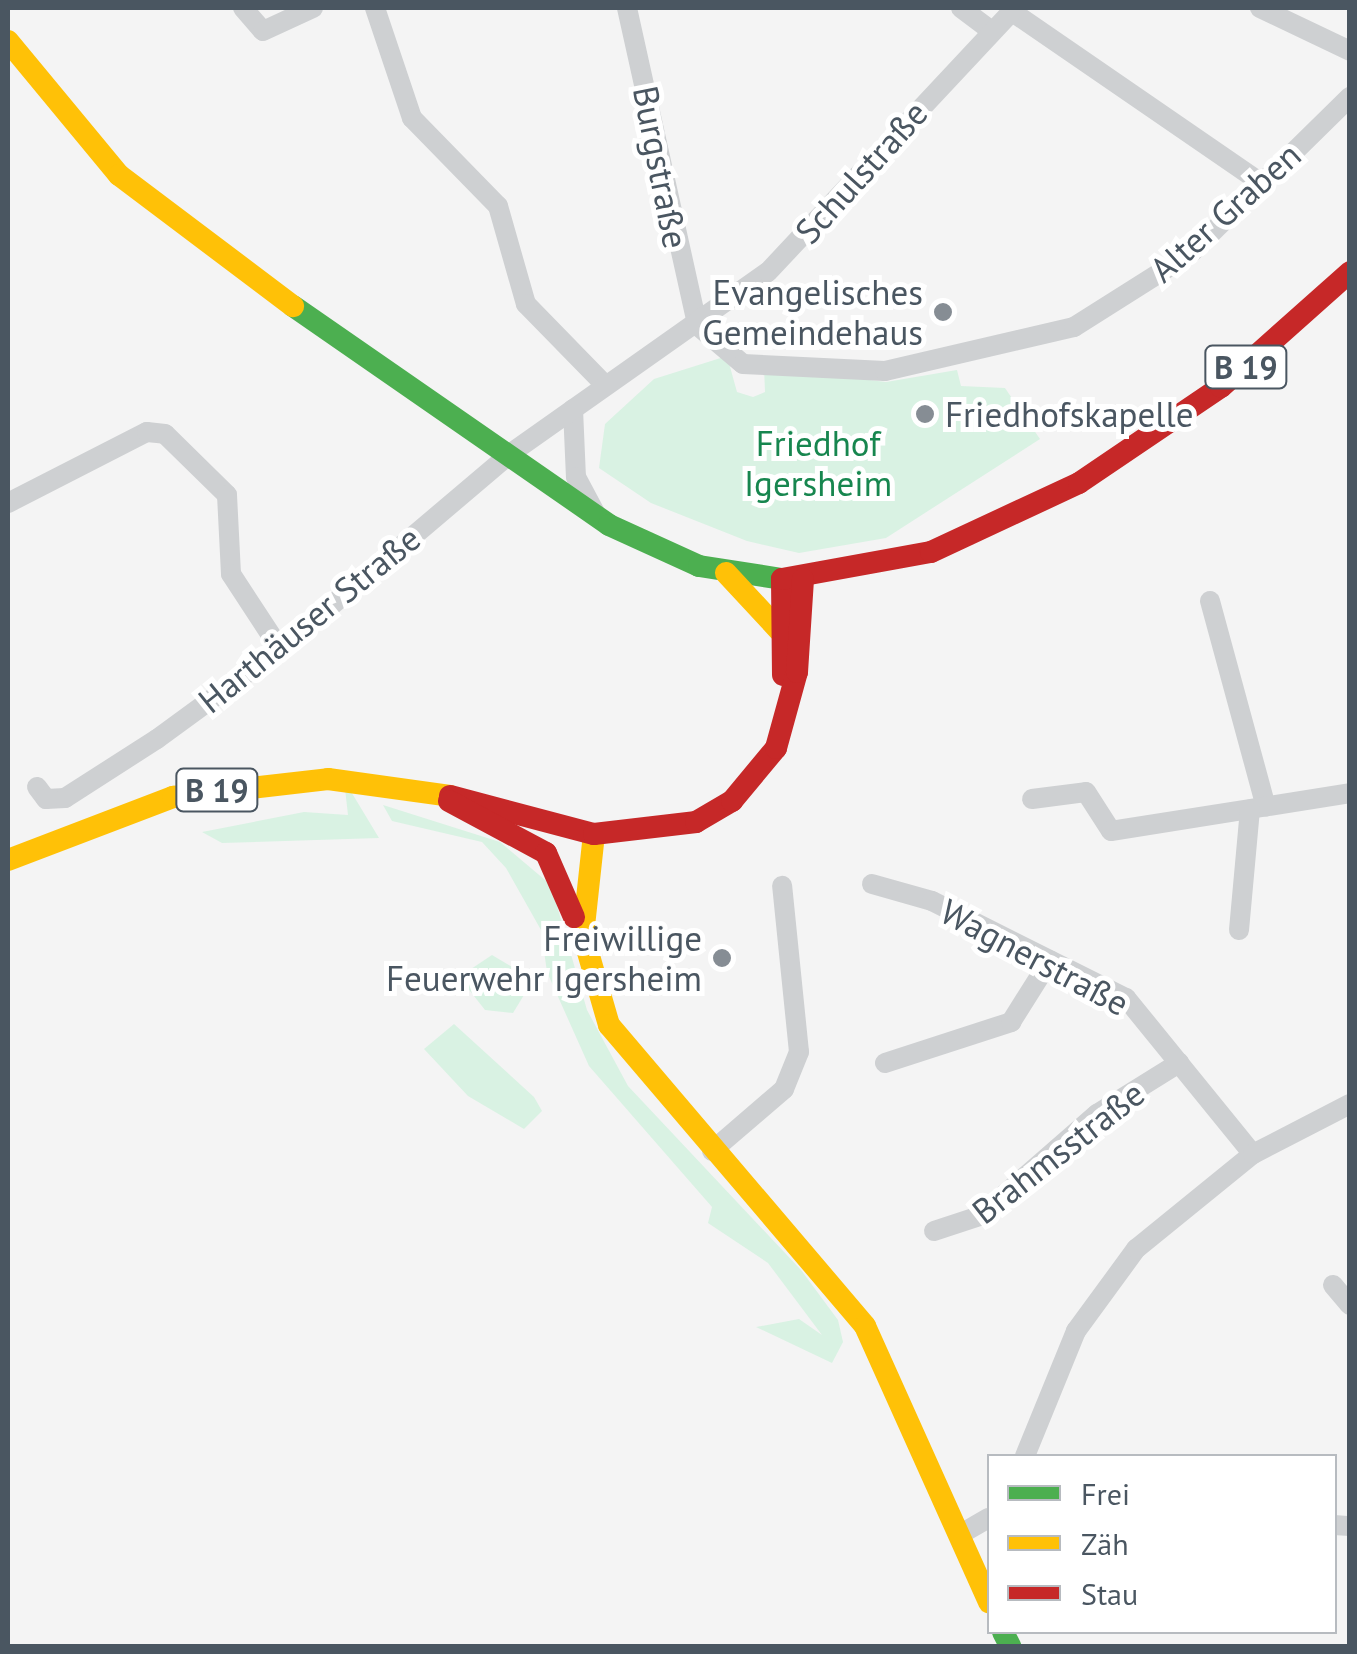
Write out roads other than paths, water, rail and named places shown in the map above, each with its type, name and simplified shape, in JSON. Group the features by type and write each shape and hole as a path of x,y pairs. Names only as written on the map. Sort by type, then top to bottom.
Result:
{"main road":[{"path":"8,41 119,175 187,231 599,518 724,572 792,579"},
{"name":"B 19","path":"792,579 931,552 1079,483 1221,388 1350,272"},
{"path":"724,572 779,630"},
{"name":"B 19","path":"786,715 779,630 792,579"},
{"name":"B 19","path":"8,860 156,802 242,786 328,778 436,793 586,832 660,833 732,802 776,748 786,715 792,579"},
{"path":"436,793 546,852 566,882 609,1026 865,1326 987,1596"},
{"path":"566,882 586,832"},
{"path":"586,832 581,908 586,956"}],"street":[{"path":"243,8 264,31 313,8"},
{"path":"375,8 412,118 498,206 526,304 605,385"},
{"name":"Burgstraße","path":"627,8 697,325"},
{"path":"961,8 990,29"},
{"path":"1260,8 1350,51"},
{"path":"1013,9 1261,183"},
{"name":"Schulstraße","path":"697,325 824,222 990,29 1013,9"},
{"name":"Alter Graben","path":"697,325 742,364 813,372 885,371 996,350 1074,327 1127,298 1190,254 1350,97"},
{"name":"Harthäuser Straße","path":"37,787 46,800 66,798 280,649 511,454 605,385 697,325"},
{"path":"572,409 576,476 599,518"},
{"path":"8,504 148,432 165,434 227,496 231,574 280,649"},
{"path":"1210,601 1258,808 1239,930"},
{"path":"1032,799 1086,792 1111,831 1350,792"},
{"name":"Wagnerstraße","path":"872,884 932,901 1126,998 1253,1154"},
{"path":"712,1150 784,1089 799,1052 782,886"},
{"path":"885,1063 1011,1022 1050,960"},
{"name":"Brahmsstraße","path":"934,1232 980,1216 1097,1114 1179,1063"},
{"path":"1026,1454 1035,1416 1102,1290 1179,1210 1253,1154 1350,1104"},
{"path":"1333,1285 1350,1305"},
{"path":"959,1535 987,1520"}],"place":[{"name":"Evangelisches Gemeindehaus","path":"943,312"},
{"name":"Friedhofskapelle","path":"925,414"},
{"name":"Freiwillige Feuerwehr Igersheim","path":"722,958"}],"park label":[{"name":"Friedhof Igersheim","path":"818,463"}]}
